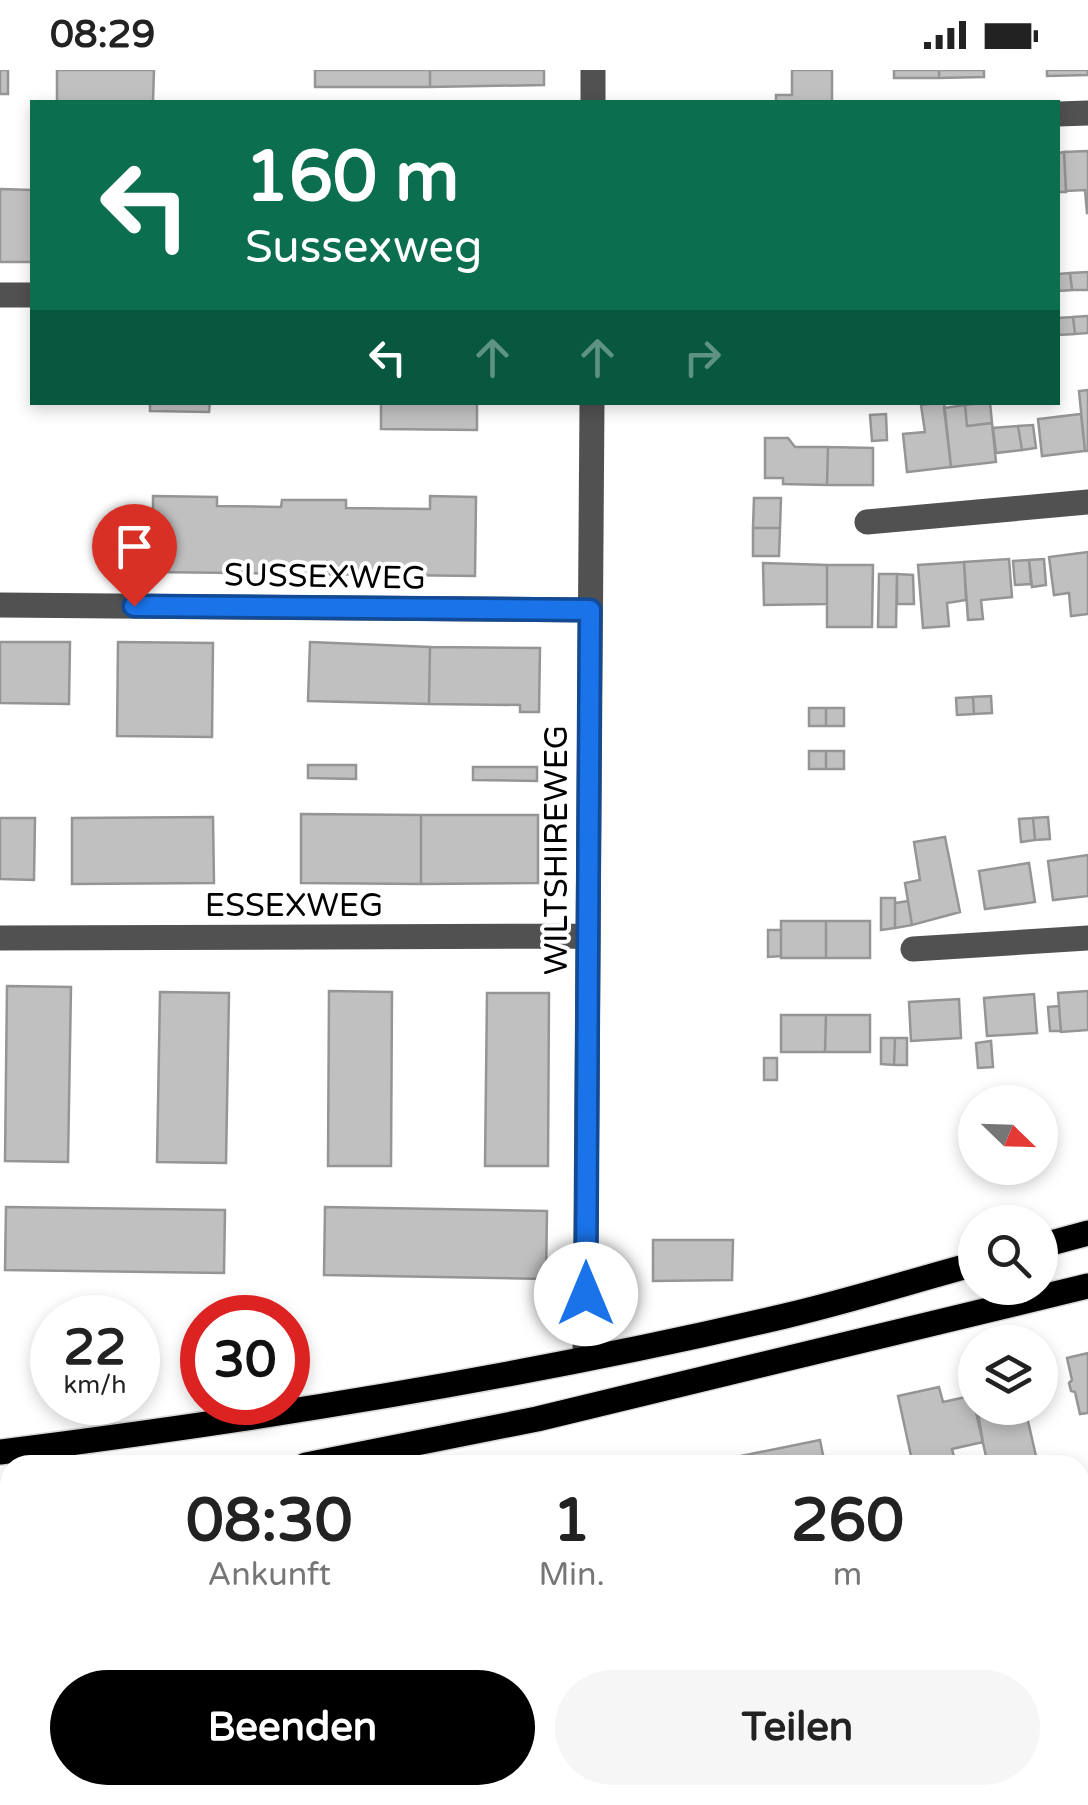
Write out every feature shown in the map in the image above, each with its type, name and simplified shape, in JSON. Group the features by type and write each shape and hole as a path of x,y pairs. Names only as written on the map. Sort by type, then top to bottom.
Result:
{"main road":[{"path":"1058,1241 1088,1233"},
{"path":"0,1452 246,1419 584,1358 786,1316 958,1269"},
{"path":"356,1455 537,1419 1088,1286"}],"street":[{"path":"594,70 594,100"},
{"path":"1060,114 1088,113"},
{"path":"0,295 30,295"},
{"name":"WILTSHIREWEG","path":"584,1358 592,405"},
{"path":"866,522 1088,502"},
{"name":"SUSSEXWEG","path":"0,605 590,610"},
{"name":"ESSEXWEG","path":"0,938 588,936"},
{"path":"913,949 1088,938"}],"building":[{"path":"0,70 8,70 8,94 0,94"},
{"path":"57,70 154,70 153,100 57,100"},
{"path":"315,70 430,70 430,87 315,87"},
{"path":"430,70 544,70 544,85 430,87"},
{"path":"792,70 832,70 832,100 776,100 776,95 792,95"},
{"path":"894,70 939,70 939,78 894,78"},
{"path":"939,70 984,70 984,77 939,78"},
{"path":"1047,70 1088,70 1088,75 1047,76"},
{"path":"1088,151 1087,213 1085,190 1066,191 1064,152"},
{"path":"1064,152 1066,192 1060,192 1060,153"},
{"path":"0,189 30,190 30,262 0,262"},
{"path":"1088,272 1088,290 1072,290 1070,273"},
{"path":"1070,273 1072,290 1060,291 1060,274"},
{"path":"1088,316 1088,333 1075,334 1073,317"},
{"path":"1073,317 1075,334 1060,335 1060,318"},
{"path":"1088,390 1088,451 1085,451 1079,391"},
{"path":"150,405 210,405 209,412 150,411"},
{"path":"381,405 477,405 477,430 381,429"},
{"path":"921,405 944,405 951,467 907,472 903,434 925,432"},
{"path":"965,405 990,405 992,423 967,426"},
{"path":"965,405 967,426 992,423 996,462 951,467 944,408"},
{"path":"886,414 887,440 872,441 870,415"},
{"path":"1081,414 1085,451 1042,456 1038,419"},
{"path":"1033,425 1036,448 1022,450 1018,426"},
{"path":"1018,426 1022,450 996,453 993,428"},
{"path":"765,438 788,438 795,447 828,447 827,485 783,484 783,478 765,478"},
{"path":"828,447 873,448 873,485 827,485"},
{"path":"153,496 217,497 217,506 281,507 282,500 346,500 346,508 430,509 430,496 476,497 475,576 153,572"},
{"path":"754,498 781,498 780,528 753,528"},
{"path":"753,528 780,528 779,556 753,556"},
{"path":"1088,552 1088,614 1071,616 1069,593 1054,595 1049,557"},
{"path":"1009,559 1012,597 981,600 983,619 968,620 964,562"},
{"path":"1044,559 1046,585 1032,587 1029,560"},
{"path":"1029,560 1031,584 1015,585 1013,561"},
{"path":"964,562 966,600 947,603 949,626 923,628 918,565"},
{"path":"763,563 827,565 827,604 764,605"},
{"path":"827,565 873,565 872,627 827,627"},
{"path":"879,574 897,574 896,627 878,627"},
{"path":"897,574 913,575 914,604 897,604"},
{"path":"0,642 70,642 69,704 0,703"},
{"path":"118,642 213,643 212,737 117,736"},
{"path":"310,642 430,647 429,704 308,701"},
{"path":"430,647 540,648 539,712 520,712 520,705 429,704"},
{"path":"991,696 992,713 974,714 973,697"},
{"path":"973,697 974,714 957,715 956,698"},
{"path":"809,708 826,708 826,726 809,726"},
{"path":"826,708 844,708 844,726 826,726"},
{"path":"809,751 826,751 826,769 809,769"},
{"path":"826,751 844,751 844,769 826,769"},
{"path":"308,765 356,765 356,779 308,778"},
{"path":"473,767 537,767 537,781 473,780"},
{"path":"301,814 421,815 421,884 301,883"},
{"path":"421,815 538,815 538,883 421,884"},
{"path":"213,817 214,883 72,884 72,818"},
{"path":"1048,817 1050,839 1035,840 1033,818"},
{"path":"0,818 35,818 34,880 0,879"},
{"path":"1033,818 1035,840 1021,842 1019,819"},
{"path":"945,837 960,912 912,925 905,883 920,880 914,842"},
{"path":"1088,855 1088,896 1053,900 1048,861"},
{"path":"1029,863 1035,902 985,909 979,871"},
{"path":"881,898 895,898 895,928 881,930"},
{"path":"908,901 912,925 895,928 895,903"},
{"path":"781,921 826,921 826,958 781,958"},
{"path":"826,921 870,921 870,958 826,958"},
{"path":"768,930 781,930 781,956 768,957"},
{"path":"7,986 71,987 68,1162 5,1161"},
{"path":"329,991 392,992 391,1166 328,1166"},
{"path":"1088,991 1088,1030 1061,1032 1058,993"},
{"path":"160,992 229,993 226,1163 157,1162"},
{"path":"487,993 549,993 548,1166 485,1166"},
{"path":"1034,994 1037,1033 987,1036 984,998"},
{"path":"959,999 961,1038 911,1041 909,1002"},
{"path":"1059,1006 1061,1031 1050,1031 1048,1007"},
{"path":"781,1015 826,1015 825,1052 781,1052"},
{"path":"826,1015 870,1015 870,1052 825,1052"},
{"path":"881,1038 895,1038 894,1065 881,1064"},
{"path":"895,1038 907,1038 907,1065 894,1065"},
{"path":"991,1041 993,1067 978,1068 976,1043"},
{"path":"764,1058 777,1058 777,1080 764,1080"},
{"path":"6,1207 225,1210 224,1273 5,1270"},
{"path":"325,1207 547,1211 546,1279 324,1275"},
{"path":"653,1240 733,1240 732,1280 653,1281"},
{"path":"1088,1353 1088,1413 1080,1414 1069,1383 1072,1380 1067,1358"},
{"path":"939,1387 943,1402 958,1399 958,1425 980,1425 983,1442 952,1449 954,1455 911,1455 898,1396"},
{"path":"979,1425 1029,1425 1036,1455 986,1455"},
{"path":"820,1440 823,1455 746,1455"}],"route":[{"path":"134,606 590,610 586,1294"}]}
